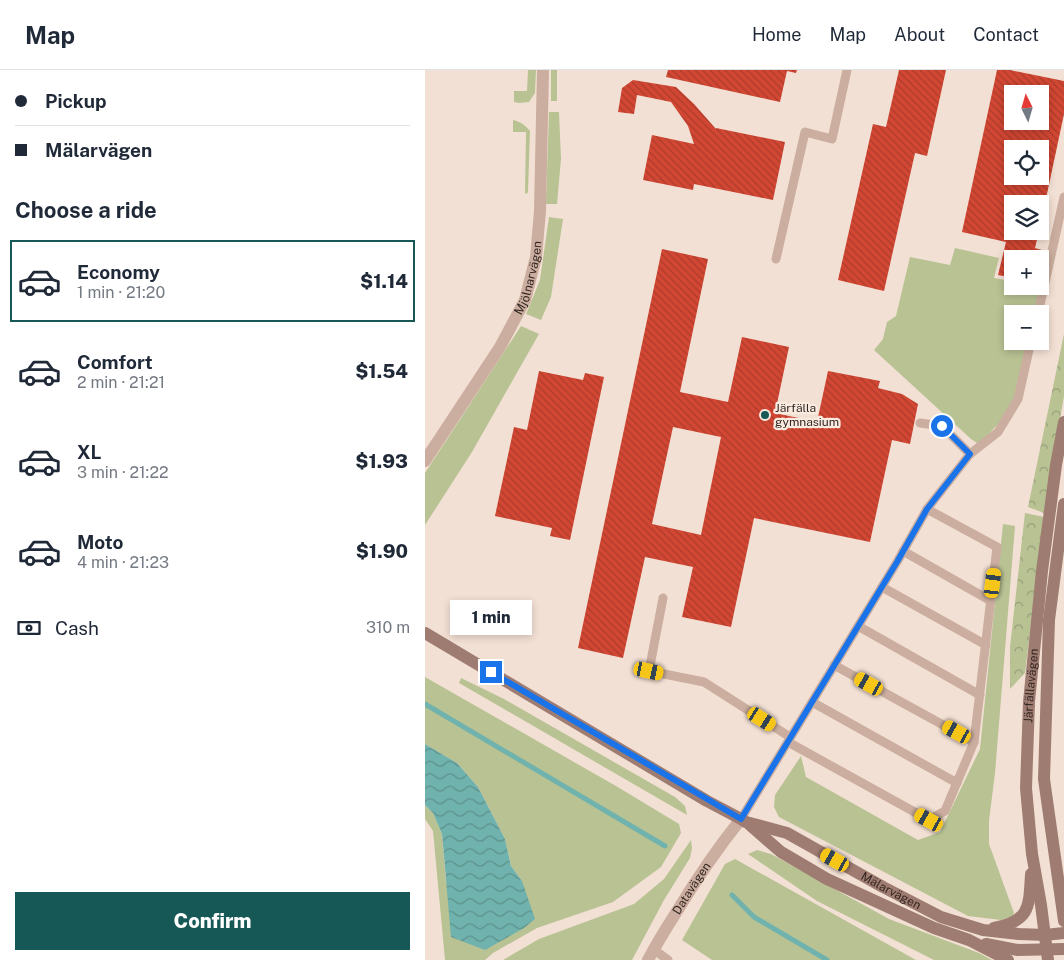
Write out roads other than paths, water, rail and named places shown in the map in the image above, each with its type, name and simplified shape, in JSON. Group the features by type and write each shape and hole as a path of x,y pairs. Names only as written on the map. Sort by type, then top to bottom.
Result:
{"street":[{"name":"Mjölnarvägen","path":"426,458 499,347 525,300 536,257 540,211 543,70"},
{"name":"Järfällavägen","path":"1064,422 1056,465 1057,532 1049,620 1044,780 1064,921"},
{"name":"Järfällavägen","path":"1047,955 1032,854 1026,788 1029,702 1042,570 1057,532 1064,504"},
{"name":"Mälarvägen","path":"425,633 743,821 781,852 827,879 934,928 969,940"},
{"name":"Mälarvägen","path":"743,821 787,833 941,917 983,930 1045,935 1064,933"},
{"name":"Datavägen","path":"651,955 683,901 723,841 743,821"},
{"name":"Mälarvägen","path":"983,930 1007,926 1017,921 1025,912 1029,904 1032,854"},
{"path":"969,940 1047,955 1064,949"},
{"path":"969,940 1008,960"}],"lane":[{"path":"776,259 805,132 833,139 847,70"},
{"path":"1040,305 1064,197"},
{"path":"743,821 789,739 882,587 927,509 970,454 998,432 1018,399 1029,350"},
{"path":"919,423 942,426 970,454"},
{"path":"663,598 649,671 704,682 789,739 929,820 945,811 974,742 997,547 927,509"},
{"path":"903,551 991,601"},
{"path":"882,587 986,645"},
{"path":"858,626 980,694"},
{"path":"834,665 974,742"},
{"path":"812,702 957,783"},
{"path":"651,955 668,960"}],"water":[{"path":"425,744 457,763 478,787 505,839 511,866 522,881 535,919 524,928 485,950 451,937 442,834 433,813 425,805"}],"waterway":[{"path":"425,704 665,846"},
{"path":"732,895 754,917 827,960"}],"place":[{"name":"Järfälla gymnasium","path":"765,415"}]}
